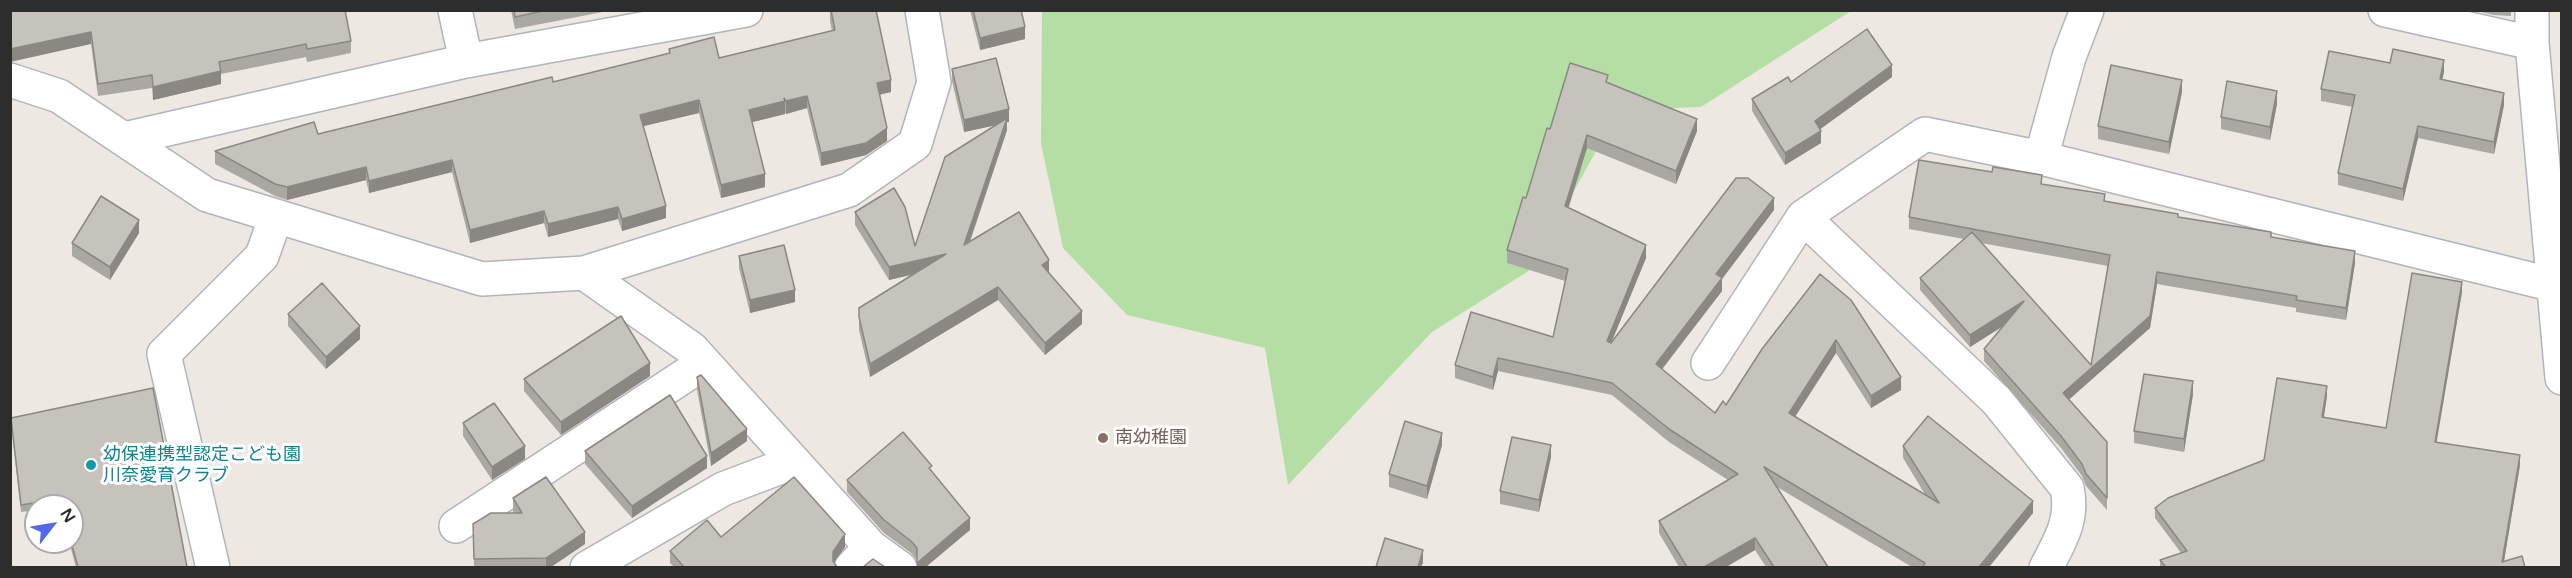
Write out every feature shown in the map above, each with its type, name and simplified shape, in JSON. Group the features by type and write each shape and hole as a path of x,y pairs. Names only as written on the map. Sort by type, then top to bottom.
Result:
{"street":[{"path":"454,10 466,61"},
{"path":"123,139 466,61 746,10"},
{"path":"10,80 59,96 207,195 482,279 584,273 849,190 915,144 934,82 922,10"},
{"path":"2041,158 2070,57 2087,10"},
{"path":"2385,10 2532,43"},
{"path":"2532,10 2532,43 2550,96 2554,285 2562,378"},
{"path":"1708,363 1803,217 1925,134 2041,158 2554,285"},
{"path":"213,567 165,354 261,256 276,216"},
{"path":"1803,217 1996,401 2067,488 2070,502 2067,527 2046,567"},
{"path":"584,273 692,349 794,462 861,557 900,567"},
{"path":"456,526 704,363"},
{"path":"587,567 723,489 794,462"}],"green space":[{"path":"1042,11 1851,11 1701,107 1619,110 1530,270 1432,332 1288,485 1265,348 1127,315 1063,248 1041,143"}],"building":[{"path":"10,10 345,10 351,41 307,49 306,44 219,62 221,71 153,87 152,75 98,84 91,32 10,49"},
{"path":"514,10 547,10 515,17"},
{"path":"831,10 876,10 891,80 877,83 887,128 866,143 821,153 807,96 786,101 784,98 785,101 749,110 765,174 721,185 699,100 640,115 666,206 622,219 618,207 548,224 544,211 470,230 452,160 369,181 366,167 287,187 275,184 215,151 314,122 318,134 552,77 553,82 670,53 669,49 714,37 719,58 835,30"},
{"path":"973,10 1021,10 1025,27 980,38"},
{"path":"1867,29 1892,65 1815,121 1821,131 1785,153 1752,99 1788,77 1791,82"},
{"path":"2393,49 2444,60 2440,79 2504,93 2494,142 2418,126 2403,189 2338,173 2355,95 2321,89 2329,51 2390,63"},
{"path":"996,58 1009,109 964,120 952,69"},
{"path":"1570,63 1608,75 1606,82 1697,119 1676,171 1587,135 1565,206 1646,245 1607,341 1611,343 1736,178 1748,178 1774,198 1716,274 1722,278 1656,364 1715,413 1723,401 1726,405 1762,349 1820,274 1851,300 1901,377 1871,396 1836,340 1789,413 1939,503 1903,446 1928,416 2033,501 1979,567 1923,567 1925,563 1764,467 1828,567 1774,567 1755,538 1704,567 1687,567 1659,521 1738,474 1669,429 1612,383 1498,358 1493,377 1455,365 1471,312 1553,337 1568,269 1507,250 1523,197 1526,198 1547,128 1550,129"},
{"path":"2111,65 2182,80 2169,142 2098,126"},
{"path":"2227,81 2277,91 2270,127 2221,117"},
{"path":"1007,118 964,245 1019,212 1049,260 1042,265 1082,311 1045,343 998,287 870,364 859,308 946,254 889,267 855,212 894,188 905,207 915,246 945,157"},
{"path":"1919,160 1992,172 1993,167 2042,175 2041,184 2105,194 2104,201 2178,214 2178,217 2271,232 2271,237 2355,251 2346,308 2296,300 2297,296 2157,272 2150,316 2063,393 2107,442 2107,498 2086,474 2082,464 2061,436 1984,349 2024,301 1970,335 1920,278 1972,232 2091,365 2110,255 1909,217"},
{"path":"101,196 139,220 110,267 72,243"},
{"path":"784,245 795,290 750,300 739,256"},
{"path":"2412,273 2462,282 2435,442 2520,455 2502,562 2522,556 2525,567 2166,567 2160,560 2187,551 2155,508 2168,498 2264,460 2277,378 2327,386 2322,417 2386,428"},
{"path":"322,283 360,326 326,357 288,314"},
{"path":"621,316 650,363 561,422 524,379"},
{"path":"2144,374 2193,381 2184,439 2134,431"},
{"path":"701,375 747,429 711,453 697,377"},
{"name":"幼保連携型認定こども園 川奈愛育クラブ","path":"153,388 187,567 78,567 74,554 84,554 84,494 24,494 24,505 21,505 11,418"},
{"path":"670,395 707,456 632,506 585,451"},
{"path":"494,403 525,446 492,467 463,423"},
{"path":"1405,421 1442,433 1427,486 1389,474"},
{"path":"903,432 932,466 929,468 970,518 917,563 917,548 884,520 847,480"},
{"path":"1512,437 1551,445 1539,500 1500,491"},
{"path":"546,477 585,532 546,558 474,559 473,524 491,513 522,513 513,498"},
{"path":"794,477 845,534 833,552 833,561 837,567 684,567 670,551 707,520 721,537"},
{"path":"1385,538 1423,550 1418,567 1376,567"},
{"path":"873,559 885,567 863,567"}],"place":[{"name":"南幼稚園","path":"1103,438"},
{"name":"幼保連携型認定こども園 川奈愛育クラブ","path":"91,465"}]}
